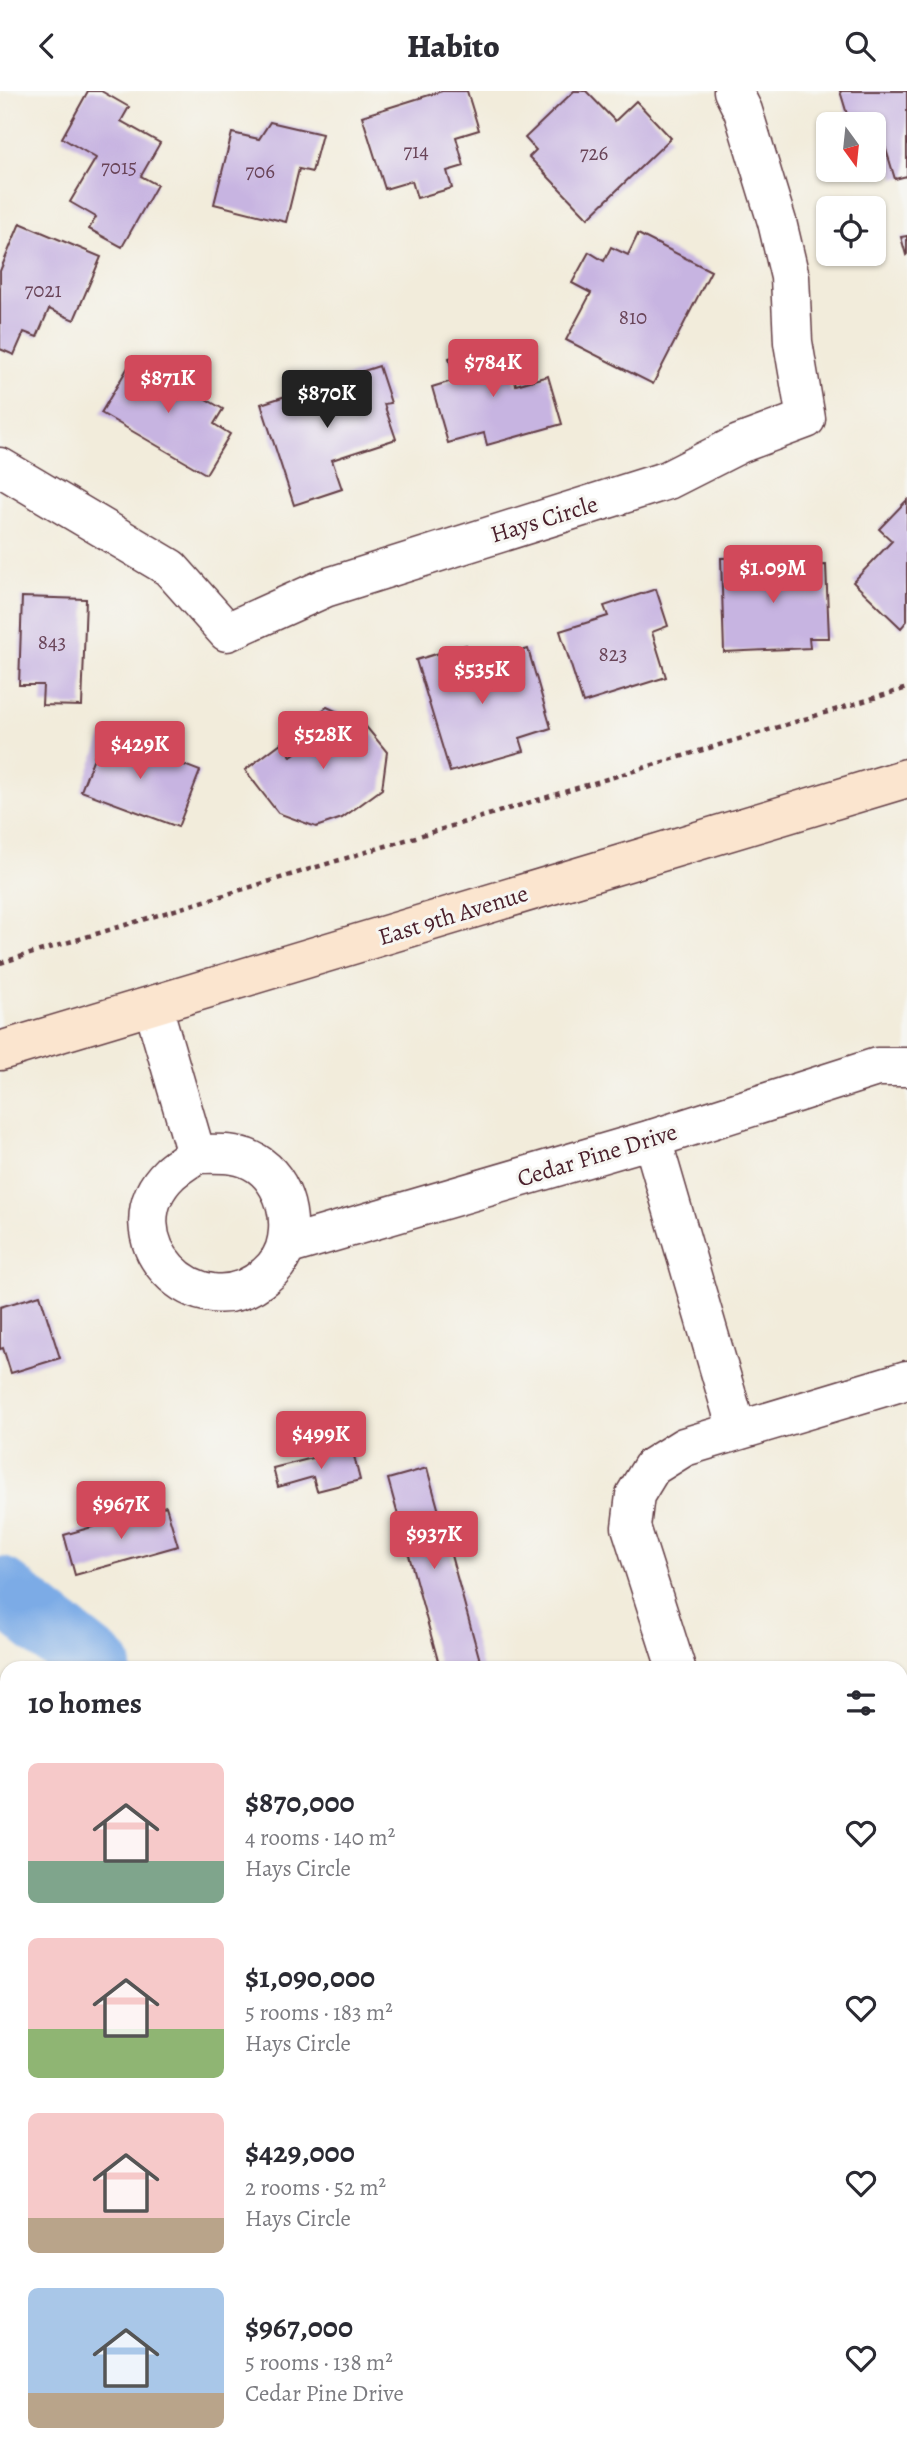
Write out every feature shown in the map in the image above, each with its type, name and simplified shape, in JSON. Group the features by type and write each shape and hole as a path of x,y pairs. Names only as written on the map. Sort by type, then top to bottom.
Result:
{"main road":[{"name":"East 9th Avenue","path":"0,1051 907,778"}],"street":[{"name":"Hays Circle","path":"0,467 170,568 227,632 325,588 668,480 739,445 806,419 793,342 787,266 777,222 747,124 733,91"},
{"path":"153,1006 196,1154"},
{"name":"Cedar Pine Drive","path":"286,1246 652,1139 877,1067 907,1066"},
{"path":"652,1139 737,1430"},
{"path":"196,1154 235,1155 256,1164 274,1179 286,1200 290,1223 286,1246 275,1267 258,1282 236,1292 213,1294 191,1288 172,1276 158,1258 150,1237 150,1214 156,1192 170,1173 196,1154"},
{"path":"674,1661 631,1527 635,1495 652,1467 684,1447 907,1380"}],"path":[{"path":"0,963 907,688"}],"building":[{"path":"88,91 101,91 129,107 121,121 160,143 141,176 157,185 122,247 89,229 96,217 70,202 96,158 62,138"},
{"path":"442,91 467,91 479,130 456,137 464,166 447,171 452,188 417,198 412,181 385,189 362,116"},
{"path":"574,91 586,91 615,121 636,101 671,138 588,218 529,157 536,150 525,138"},
{"path":"840,91 907,91 907,176 895,179 886,149 886,112 846,112"},
{"path":"270,122 322,134 312,172 299,169 286,222 214,204 232,133 259,139"},
{"path":"20,223 101,257 74,320 49,309 37,337 24,332 14,355 0,349 0,271"},
{"path":"638,234 711,271 653,384 566,340 591,293 572,283 589,252 604,261 611,247 628,255"},
{"path":"907,236 907,254 906,255 901,237"},
{"path":"503,342 516,385 548,376 562,424 487,445 484,433 448,443 432,387 455,380 449,358"},
{"path":"134,357 223,409 214,424 230,434 206,474 101,413"},
{"path":"379,366 391,403 384,404 396,439 332,460 342,489 294,505 261,404"},
{"path":"907,500 907,621 901,628 853,582 892,541 879,529"},
{"path":"762,557 763,567 826,565 829,638 809,638 810,648 724,652 721,558"},
{"path":"656,589 668,626 652,632 666,677 583,703 560,631 608,616 604,606"},
{"path":"22,597 86,599 82,706 42,705 43,685 19,685"},
{"path":"466,645 475,675 503,666 500,657 528,649 551,728 520,738 524,751 450,772 416,660"},
{"path":"327,707 364,724 387,752 382,789 342,818 316,827 278,813 245,770 281,743 291,756 312,740 301,726"},
{"path":"103,734 200,771 178,827 81,791"},
{"path":"40,1295 60,1358 11,1373 3,1348 0,1349 0,1307"},
{"path":"352,1448 360,1480 317,1491 313,1477 278,1487 273,1468"},
{"path":"427,1468 480,1661 438,1661 388,1479"},
{"path":"166,1506 178,1546 75,1575 64,1535"}],"waterway":[{"path":"0,1590 90,1661"}]}
